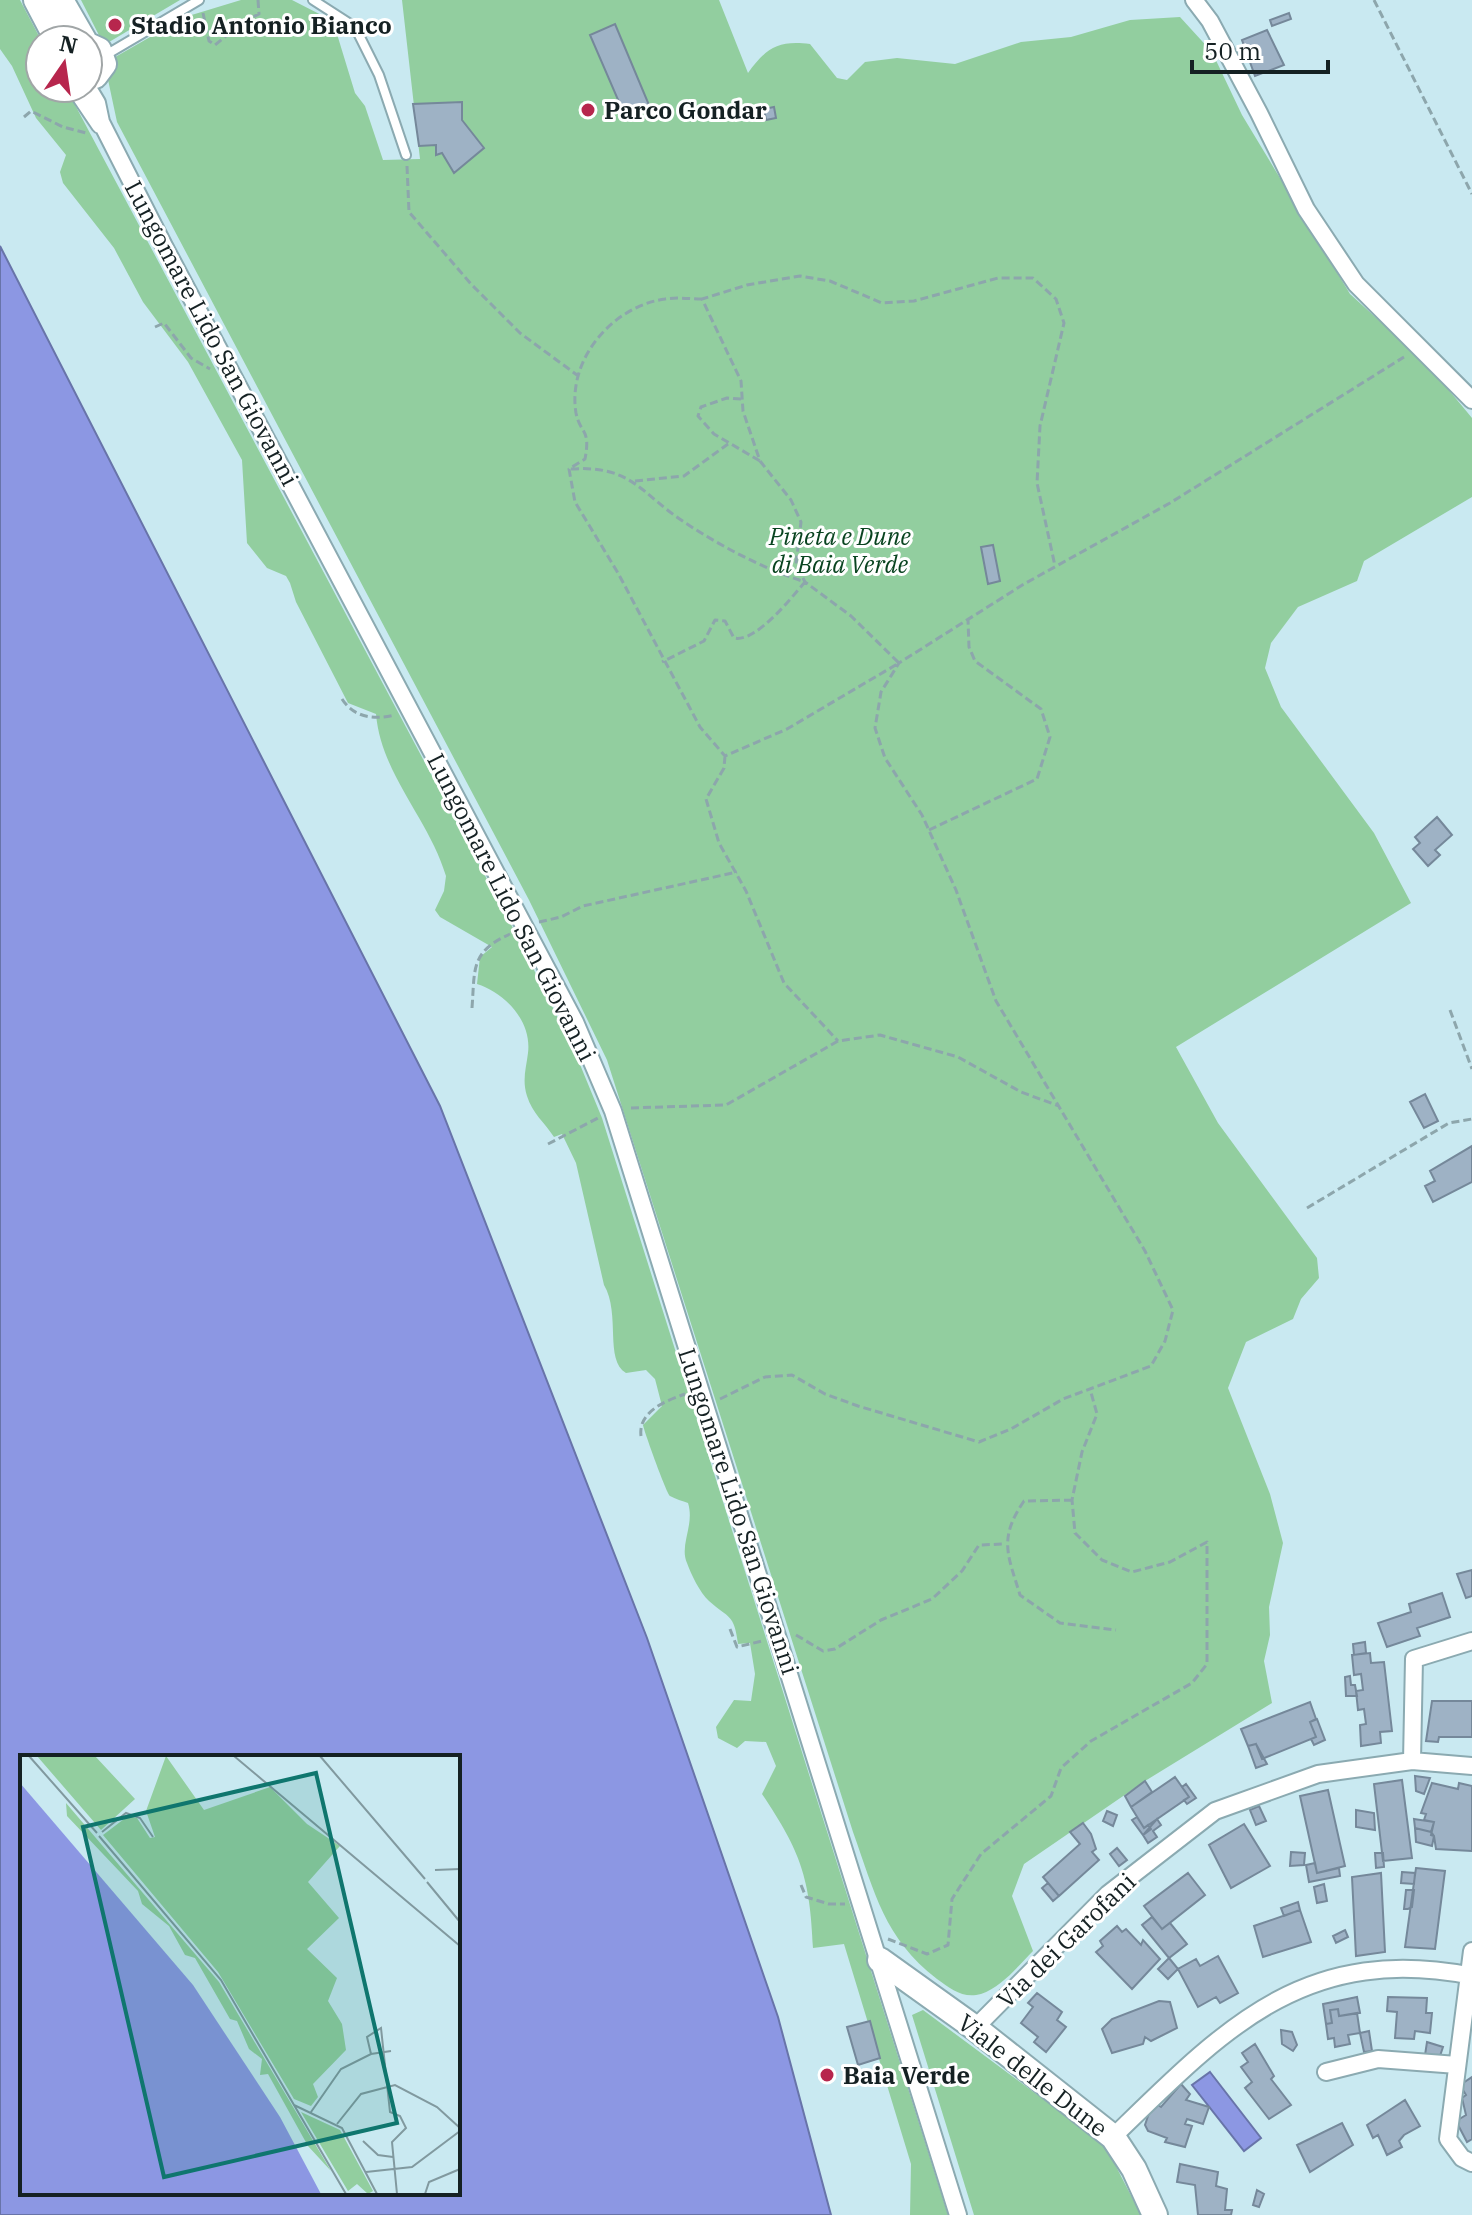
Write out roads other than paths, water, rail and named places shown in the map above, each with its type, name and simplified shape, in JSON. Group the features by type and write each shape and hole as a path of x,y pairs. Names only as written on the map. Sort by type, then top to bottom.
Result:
{"street":[{"path":"36,0 49,24"},
{"path":"61,0 75,24"},
{"path":"1194,0 1210,21 1306,209 1356,284 1422,346 1472,400"},
{"path":"84,104 93,119 105,128"},
{"path":"101,104 105,128"},
{"name":"Lungomare Lido San Giovanni","path":"105,128 526,927 575,1022 613,1111 958,2215"},
{"path":"1412,1761 1414,1659 1472,1641"},
{"name":"Via dei Garofani","path":"975,2028 1108,1894 1215,1811 1318,1774 1412,1761 1472,1766"},
{"name":"Viale delle Dune","path":"878,1951 1113,2137 1134,2169 1155,2215"},
{"path":"1472,1951 1448,2139 1462,2158 1472,2163"},
{"path":"1113,2137 1211,2042 1296,1989 1373,1968 1426,1967 1470,1976"},
{"path":"1326,2072 1378,2059 1457,2065"}],"lane":[{"path":"313,0 355,27 379,75 406,155"},
{"path":"104,62 201,4"}],"water":[{"path":"0,246 440,1106 647,1638 778,2017 831,2215 0,2215"},
{"path":"1210,2072 1261,2138 1244,2151 1192,2085"}],"place":[{"name":"Stadio Antonio Bianco","path":"115,25"},
{"name":"Parco Gondar","path":"588,110"},
{"name":"Baia Verde","path":"827,2075"}],"park label":[{"name":"Pineta e Dune di Baia Verde","path":"840,550"}]}
